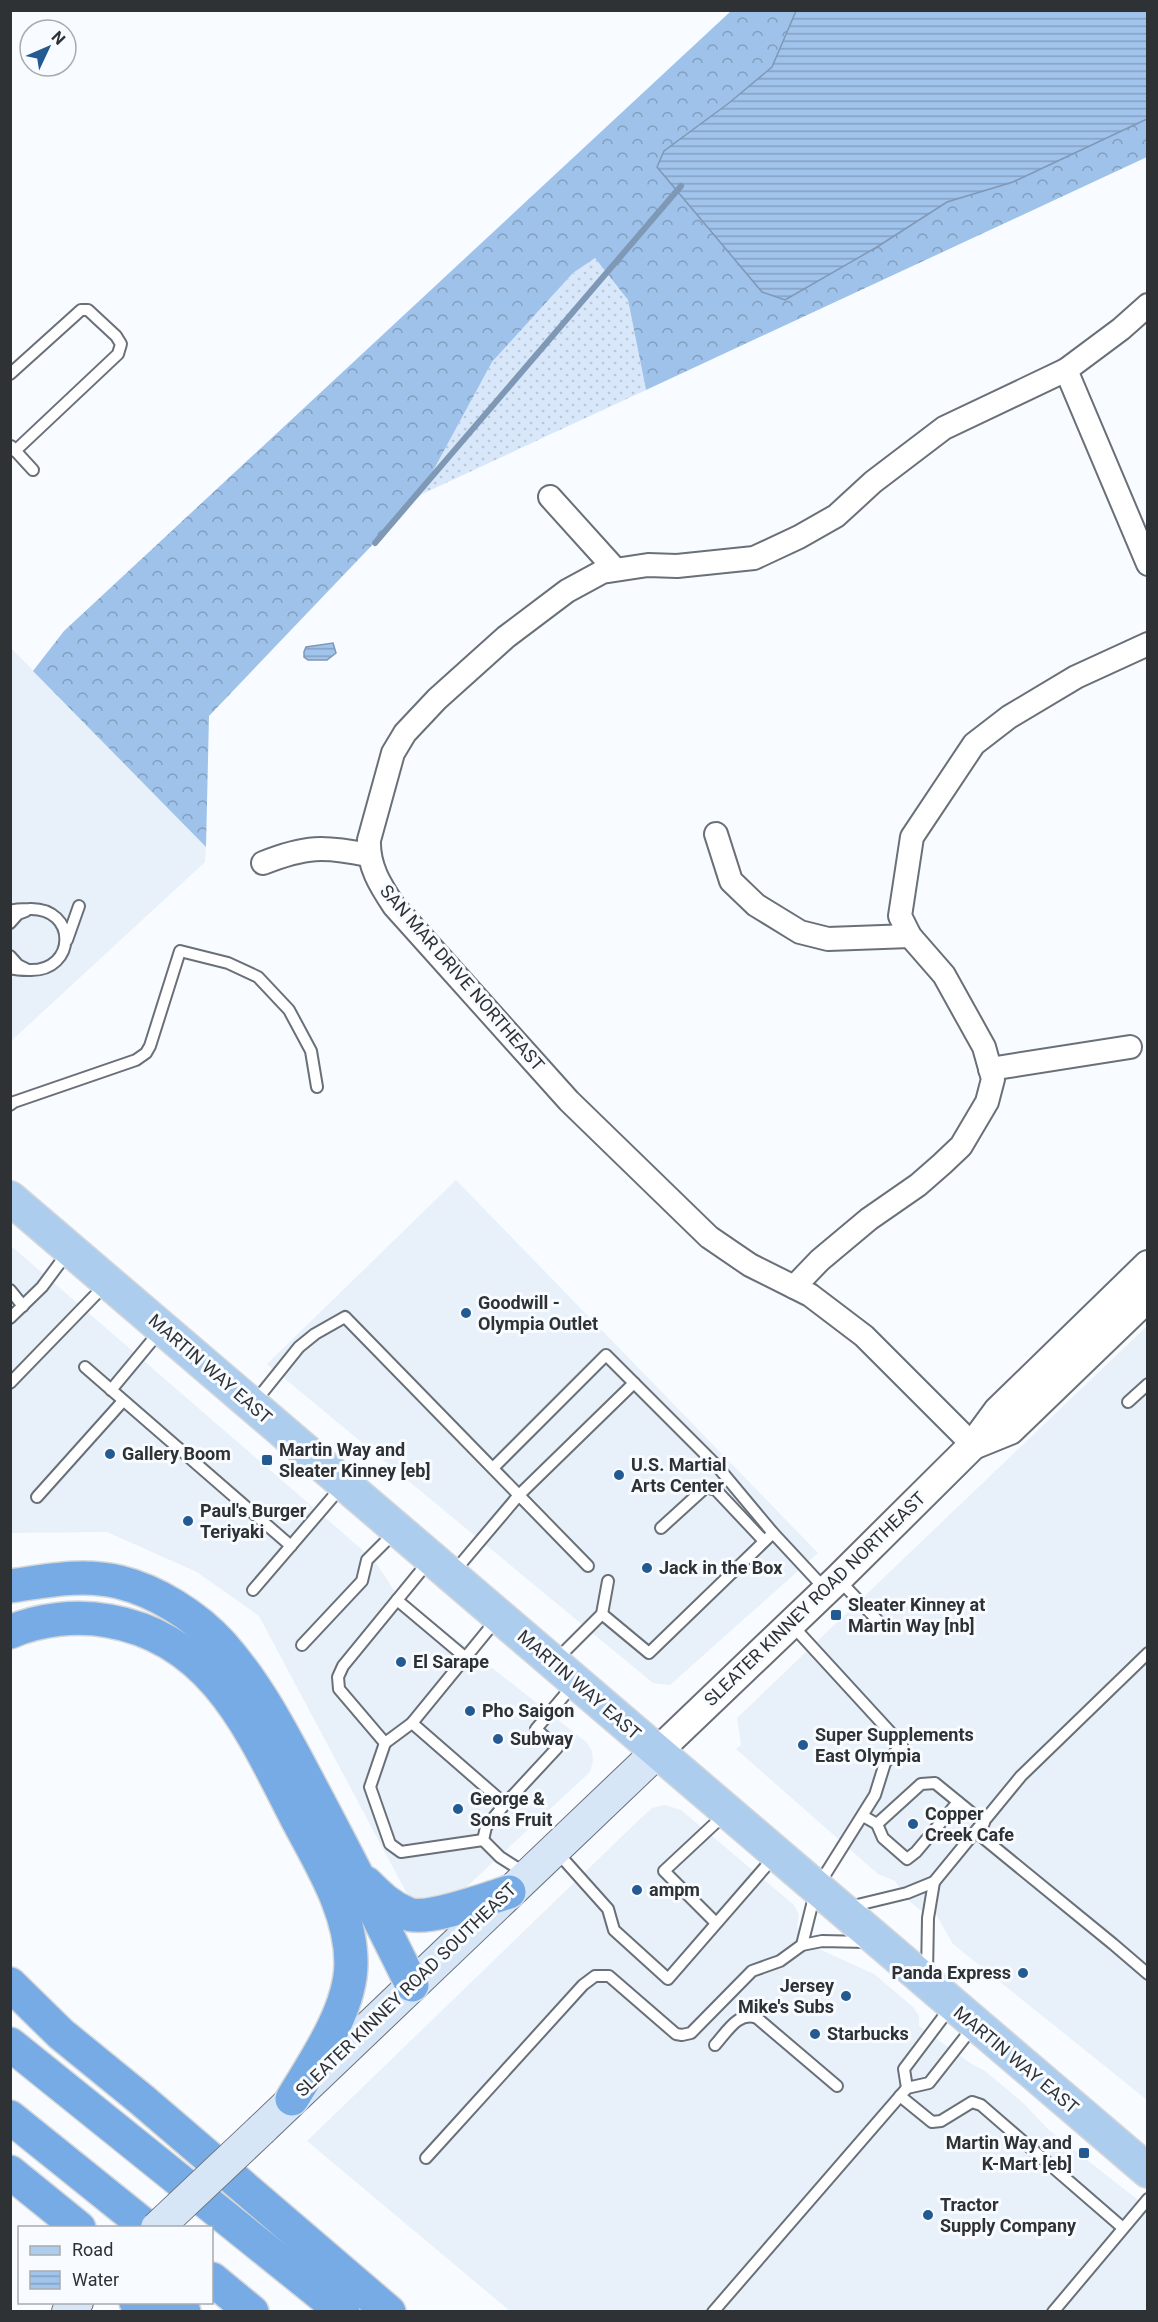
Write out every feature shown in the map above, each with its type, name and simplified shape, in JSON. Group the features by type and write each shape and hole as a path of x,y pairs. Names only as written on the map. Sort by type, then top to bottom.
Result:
{"highway":[{"path":"10,1586 67,1578 93,1577 119,1582 160,1598 178,1608 220,1643 255,1688 284,1737 412,1984"},
{"path":"10,1632 42,1622 70,1618 98,1619 126,1624 154,1634 181,1649 202,1667 225,1693 251,1731 333,1888 350,1948 348,1989 340,2010 324,2044 292,2099"},
{"path":"357,1874 386,1903 410,1915 448,1910 518,1883"},
{"path":"10,1984 61,2034 151,2107 389,2312"},
{"path":"10,2044 343,2312"},
{"path":"10,2117 146,2226"},
{"path":"10,2172 77,2226"},
{"path":"10,2181 56,2226"},
{"path":"213,2280 252,2312"}],"main road":[{"name":"MARTIN WAY EAST","path":"10,1198 827,1899 1148,2171"},
{"name":"SLEATER KINNEY ROAD SOUTHEAST","path":"159,2226 657,1752"}],"street":[{"name":"SAN MAR DRIVE NORTHEAST","path":"973,1445 864,1336 810,1295 750,1265 709,1237 569,1101 394,906 379,883 368,855 369,840 382,784 393,753 405,733 437,699 506,637 567,591 602,572 648,565 711,564 754,558 799,537 836,516 873,482 944,428 1066,370 1121,329 1148,305"},
{"path":"1066,370 1148,564"},
{"path":"550,497 615,569"},
{"path":"794,1287 820,1260 861,1226 918,1185 960,1146 987,1102 993,1079 984,1047 944,975 910,936 900,916 912,837 974,744 1009,717 1076,677 1148,644"},
{"path":"716,834 731,881 756,905 800,932 828,939 910,936"},
{"path":"263,863 287,853 321,848 368,855"},
{"path":"990,1069 1130,1047"},
{"name":"SLEATER KINNEY ROAD NORTHEAST","path":"657,1752 973,1445 998,1411 1146,1269"},
{"name":"SLEATER KINNEY ROAD NORTHEAST","path":"973,1445 1010,1430 1148,1297"}],"lane":[{"path":"10,374 81,310 88,310 116,336 120,344 118,354 13,448 33,470"},
{"path":"10,968 44,969 58,961 79,906 53,914"},
{"path":"10,923 18,914 32,909"},
{"path":"10,911 32,909 46,910 53,914 65,932 66,944"},
{"path":"12,1103 136,1060 146,1053 180,951 228,963 258,977 289,1010 311,1051 317,1087"},
{"path":"10,956 28,970"},
{"path":"10,1318 42,1287 70,1250"},
{"path":"10,1383 108,1282"},
{"path":"10,1290 23,1306"},
{"path":"252,1405 299,1347 315,1334 345,1317 588,1566"},
{"path":"111,1390 163,1329"},
{"path":"493,1468 606,1355 717,1466 773,1533 880,1623"},
{"path":"85,1368 291,1546"},
{"path":"385,1743 339,1689 338,1677 344,1666 397,1600 441,1567 634,1383"},
{"path":"1128,1402 1148,1384"},
{"path":"38,1497 123,1401"},
{"path":"253,1590 344,1484"},
{"path":"661,1528 706,1487 716,1490 764,1542"},
{"path":"302,1645 362,1581 367,1560 397,1530"},
{"path":"602,1614 649,1653 773,1533"},
{"path":"483,1840 486,1827 557,1748 536,1729 564,1673 602,1614 608,1581"},
{"path":"397,1600 466,1658"},
{"path":"483,1840 401,1852 396,1850 390,1844 370,1787 385,1743 412,1723 499,1617"},
{"path":"791,1624 902,1745 885,1763 875,1795 863,1816 827,1899 802,1945"},
{"path":"827,1899 907,1893 934,1882 1021,1776 1148,1653"},
{"path":"412,1723 505,1804"},
{"path":"877,1824 921,1784 935,1783 984,1823"},
{"path":"863,1816 877,1824 883,1838 907,1859 916,1852 958,1802"},
{"path":"716,1923 664,1871 727,1812"},
{"path":"976,1832 1148,1974"},
{"path":"483,1840 500,1857 518,1883"},
{"path":"554,1848 608,1909 614,1930 668,1979 776,1855"},
{"path":"927,1984 928,1918 934,1882"},
{"path":"426,2158 583,1985 595,1976 609,1976 676,2034 682,2035 691,2033 752,1971 780,1960 802,1945 822,1941 878,1942"},
{"path":"715,2045 736,2022 745,2015 751,2015 758,2018 837,2086"},
{"path":"907,2088 904,2068 963,2015"},
{"path":"713,2312 907,2088 929,2083 963,2015"},
{"path":"900,2096 932,2122 940,2121 972,2102 981,2105 1123,2228"},
{"path":"1053,2312 1148,2199"}],"shaded area":[{"path":"595,258 628,300 646,390 420,495 492,362 573,273"},
{"path":"11,648 206,847 205,862 11,1041"},
{"path":"456,1180 818,1553 670,1685 653,1683 267,1364"},
{"path":"10,1245 374,1560 394,1590 587,1743 592,1751 593,1761 590,1772 461,1892 412,1903 259,1616 197,1572 107,1532 11,1533"},
{"path":"1147,1326 1147,2100 953,1944 936,1914 920,1910 908,1900 895,1881 878,1874 736,1749 741,1745 737,1718"},
{"path":"665,1805 681,1810 794,1905 799,1914 797,1927 819,1949 874,1974 913,2007 919,2016 919,2026 970,2063 985,2071 1021,2101 1049,2130 1147,2207 1147,2311 510,2311 307,2141 641,1818 652,1808"}],"green space":[{"path":"731,11 796,11 772,67 729,103 664,151 658,167 709,228 785,300 877,247 947,202 1013,182 1147,119 1147,157 646,390 628,300 595,258 573,273 492,362 420,495 209,716 206,847 33,671 64,631"}],"water":[{"path":"796,11 1147,11 1147,119 1013,182 947,202 877,247 785,300 762,292 657,167 664,151 729,103 772,67"},
{"path":"333,643 336,653 327,660 308,660 304,657 306,647"}],"waterway":[{"path":"375,543 681,186"}],"place":[{"name":"Goodwill - Olympia Outlet","path":"466,1313"},
{"name":"Gallery Boom","path":"110,1454"},
{"name":"Martin Way and Sleater Kinney [eb]","path":"267,1460"},
{"name":"U.S. Martial Arts Center","path":"619,1475"},
{"name":"Paul's Burger Teriyaki","path":"188,1521"},
{"name":"Jack in the Box","path":"647,1568"},
{"name":"Sleater Kinney at Martin Way [nb]","path":"836,1615"},
{"name":"El Sarape","path":"401,1662"},
{"name":"Pho Saigon","path":"470,1711"},
{"name":"Subway","path":"498,1739"},
{"name":"Super Supplements East Olympia","path":"803,1745"},
{"name":"George & Sons Fruit","path":"458,1809"},
{"name":"Copper Creek Cafe","path":"913,1824"},
{"name":"ampm","path":"637,1890"},
{"name":"Panda Express","path":"1023,1973"},
{"name":"Jersey Mike's Subs","path":"846,1996"},
{"name":"Starbucks","path":"815,2034"},
{"name":"Martin Way and K-Mart [eb]","path":"1084,2153"},
{"name":"Tractor Supply Company","path":"928,2215"}]}
